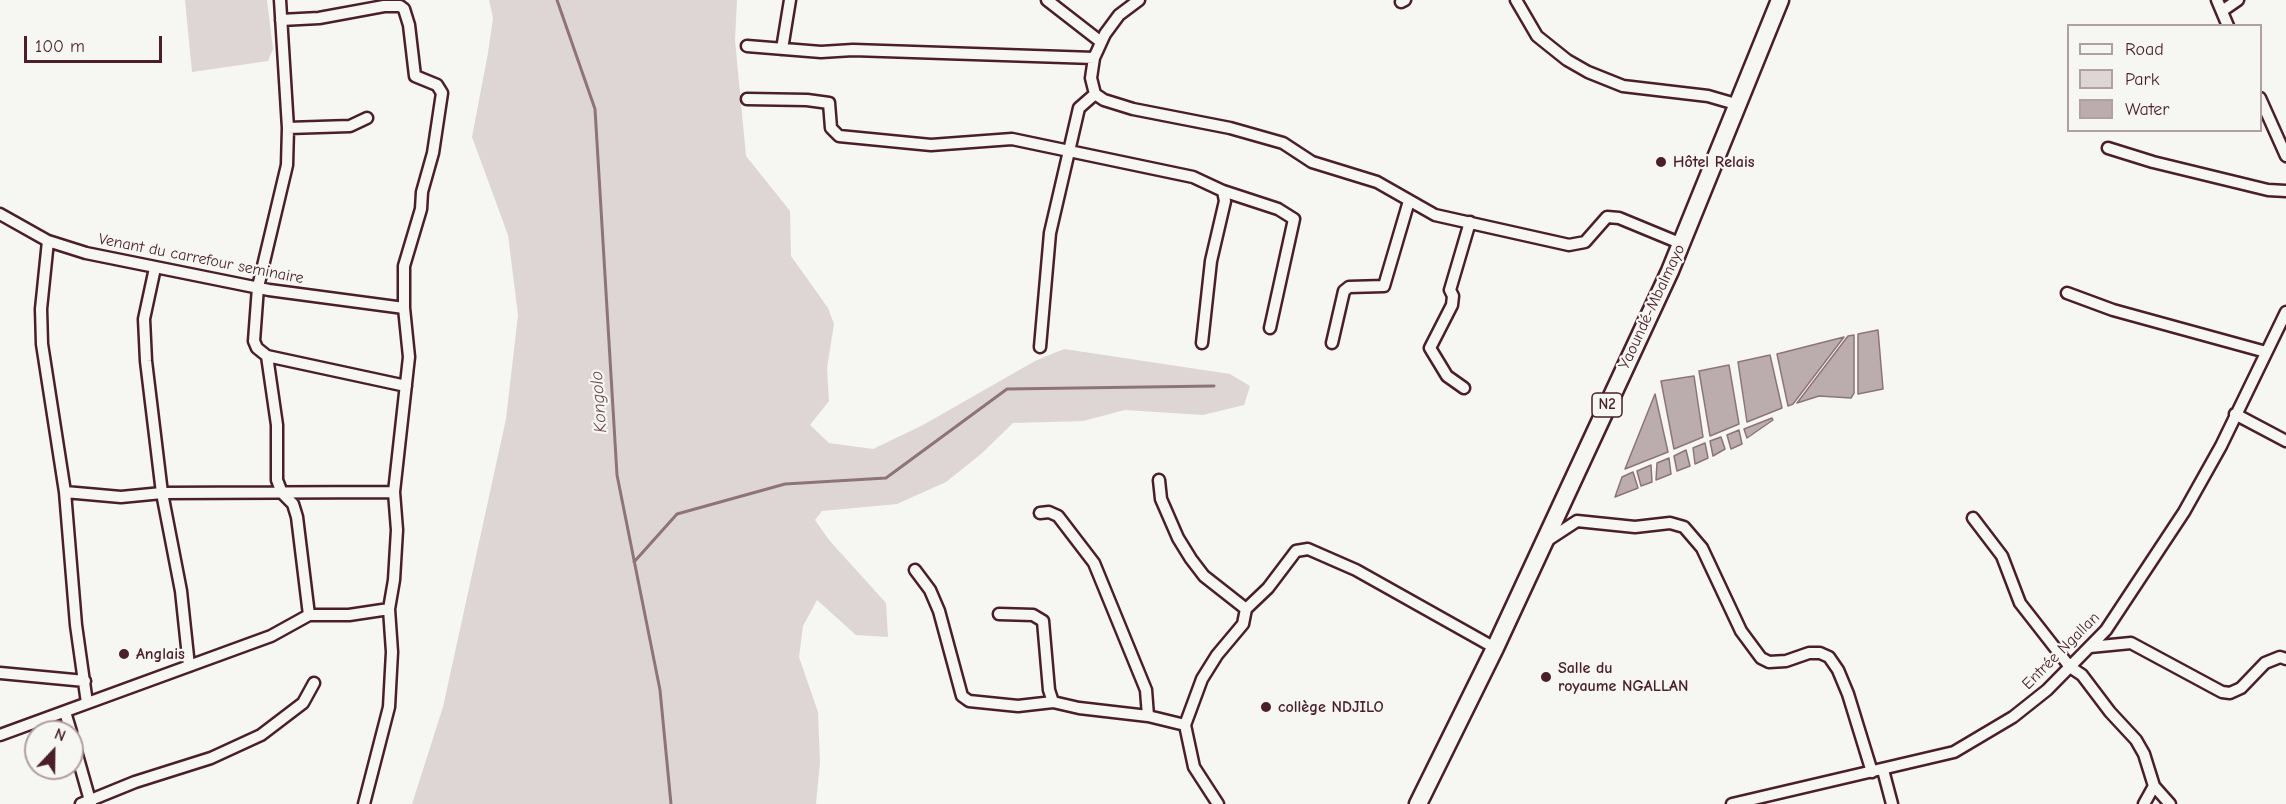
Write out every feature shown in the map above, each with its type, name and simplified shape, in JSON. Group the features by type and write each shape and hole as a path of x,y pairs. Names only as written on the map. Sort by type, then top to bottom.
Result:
{"highway":[{"name":"Yaoundé-Mbalmayo","path":"1418,804 1495,648 1682,244 1780,0"}],"street":[{"path":"280,0 288,128 286,165 258,287 254,341 257,348 267,356 406,386"},
{"path":"782,49 790,0"},
{"path":"1047,0 1101,42"},
{"path":"1139,0 1119,15 1101,42 1094,58 1092,78 1095,94 1104,100 1133,109 1230,128 1283,143 1312,162 1377,182 1435,215 1569,245 1585,242 1607,217 1619,218 1682,244"},
{"path":"1516,0 1537,36 1548,47 1588,72 1623,86 1708,96 1739,105"},
{"path":"2217,0 2227,24"},
{"path":"2222,11 2238,0"},
{"path":"281,20 319,18 384,6 400,6 404,9 410,25 415,76 440,89 433,153 422,192 421,209 404,266 404,308 409,357 394,492 397,530 394,580 389,609 392,652 389,707 364,804"},
{"path":"747,46 1094,58"},
{"path":"1040,347 1050,233 1079,108 1095,94"},
{"path":"747,99 807,100 829,104 831,128 839,136 931,145 1012,139 1193,177 1223,191 1278,209 1294,219 1270,328"},
{"path":"2262,102 2285,152"},
{"path":"288,128 350,126 367,118"},
{"path":"2108,148 2165,165 2286,191"},
{"path":"1202,343 1211,261 1225,201 1223,191"},
{"path":"1332,344 1344,291 1349,287 1364,285 1378,288 1384,286 1409,201"},
{"name":"Venant du carrefour seminaire","path":"0,214 48,241 155,268 258,287 404,308"},
{"path":"1464,388 1447,376 1431,348 1452,305 1453,296 1450,290 1470,222"},
{"path":"48,241 41,309 42,344 65,492 76,625 87,703"},
{"path":"155,268 144,319 162,493 181,591 189,666"},
{"path":"2067,293 2113,310 2266,352"},
{"name":"Entrée Ngallan","path":"1734,804 1954,752 2013,717 2070,667 2119,612 2184,512 2221,446 2286,312"},
{"path":"267,356 277,424 277,480 282,493 293,504 297,517 309,615"},
{"path":"2235,414 2286,441"},
{"path":"1159,480 1161,499 1178,538 1191,559 1204,576 1246,609"},
{"path":"65,492 121,497 162,493 394,492"},
{"path":"1040,513 1049,512 1058,516 1094,563 1146,690 1148,716"},
{"path":"1973,518 2002,556 2020,603 2070,667 2082,675 2110,712 2136,740 2144,754 2154,786 2170,804"},
{"path":"1539,549 1563,528 1576,521 1635,527 1670,522 1684,527 1702,548 1723,596 1754,651 1769,662 1786,661 1809,653 1820,653 1829,657 1838,670 1848,694 1872,772"},
{"path":"1218,804 1194,767 1185,725 1203,679 1227,640 1243,624 1246,609 1268,588 1293,554 1301,549 1308,549 1356,570 1495,648"},
{"path":"915,570 930,590 939,611 962,696 975,704 1018,706 1053,702 1078,708 1148,716 1185,725"},
{"path":"0,735 271,636 309,615 349,615 389,609"},
{"path":"999,614 1038,616 1043,621 1049,690 1053,702"},
{"path":"2090,647 2131,643 2222,692 2230,693 2241,688 2265,663 2280,657 2286,659"},
{"path":"0,673 85,681"},
{"path":"82,780 87,802 211,758 261,735 303,703 314,683"},
{"path":"65,712 67,720"},
{"path":"1884,770 1892,804"},
{"path":"2144,804 2154,786"}],"green space":[{"path":"185,0 267,0 273,49 268,61 192,72"},
{"path":"489,0 737,0 735,40 746,156 790,211 791,256 828,308 834,324 827,368 829,401 810,425 829,443 873,449 923,425 1035,361 1064,349 1230,374 1250,386 1244,405 1203,415 1125,410 1083,421 1013,423 981,454 946,482 897,504 822,511 815,520 829,540 886,603 888,637 856,635 817,600 803,626 799,657 818,712 820,762 816,804 412,804 443,707 506,419 518,315 508,235 472,137 493,18"}],"water":[{"path":"1878,330 1883,389 1858,394 1858,334"},
{"path":"1854,335 1854,393 1851,398 1819,396 1797,403 1848,336"},
{"path":"1844,337 1793,404 1788,406 1777,354"},
{"path":"1770,355 1782,408 1747,422 1738,362"},
{"path":"1729,365 1739,424 1710,436 1699,371"},
{"path":"1694,376 1703,437 1674,449 1661,381"},
{"path":"1655,394 1668,452 1625,469"},
{"path":"1772,418 1773,420 1747,438 1744,429"},
{"path":"1739,430 1742,444 1731,449 1727,435"},
{"path":"1721,437 1725,449 1713,456 1710,441"},
{"path":"1705,443 1708,458 1695,464 1693,448"},
{"path":"1686,450 1690,466 1677,471 1674,456"},
{"path":"1669,458 1671,474 1656,480 1657,463"},
{"path":"1651,465 1652,482 1641,486 1637,471"},
{"path":"1633,472 1638,488 1615,497 1622,477"}],"waterway":[{"name":"Kongolo","path":"557,0 595,109 617,475 660,690 671,804"},
{"path":"634,562 677,514 785,484 886,478 1007,389 1214,386"}],"place":[{"name":"Hôtel Relais","path":"1661,162"},
{"name":"Anglais","path":"124,654"},
{"name":"Salle du royaume NGALLAN","path":"1546,677"},
{"name":"collège NDJILO","path":"1266,707"}]}
